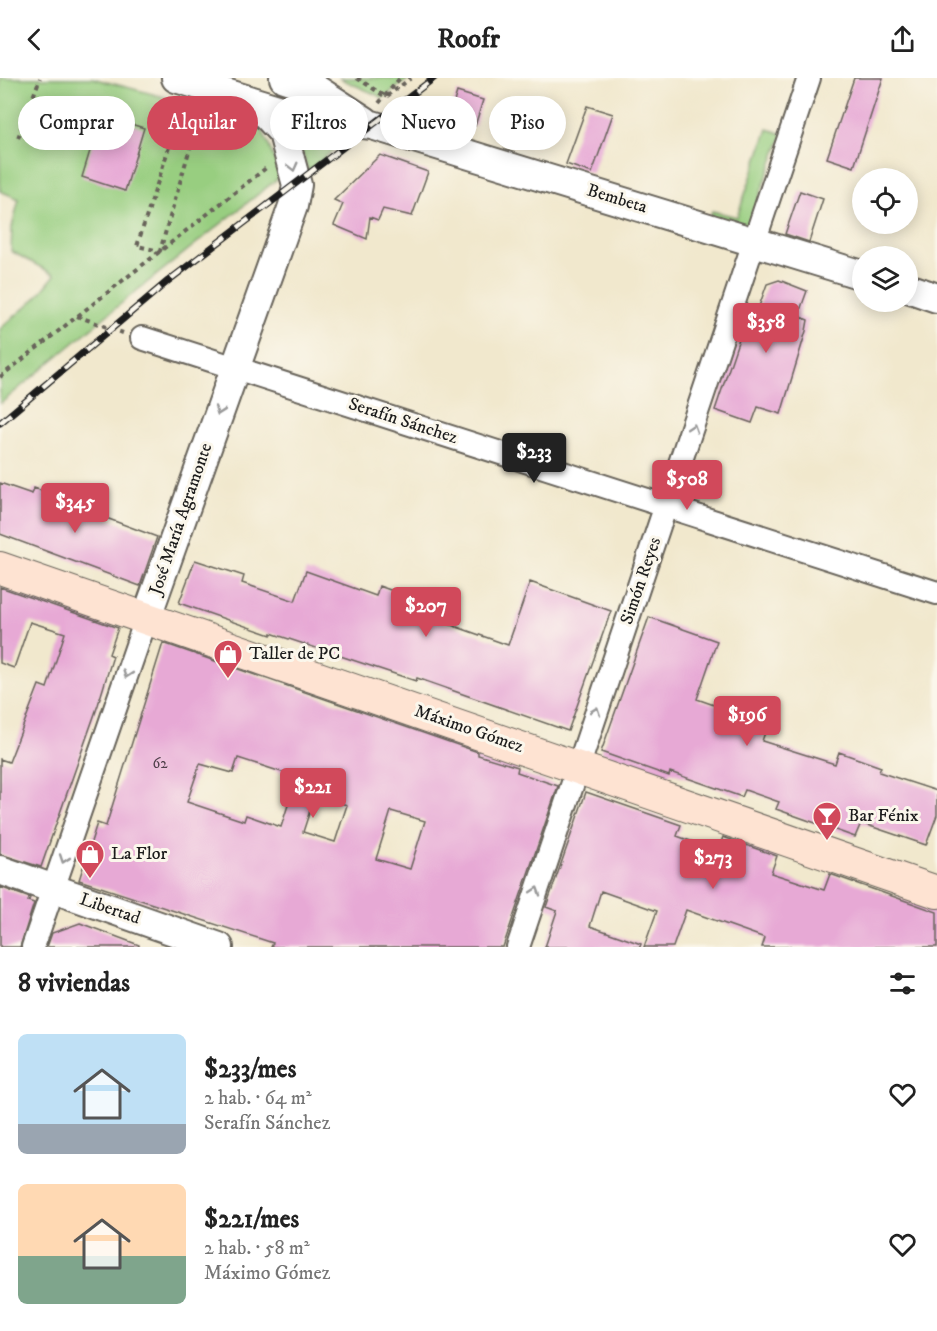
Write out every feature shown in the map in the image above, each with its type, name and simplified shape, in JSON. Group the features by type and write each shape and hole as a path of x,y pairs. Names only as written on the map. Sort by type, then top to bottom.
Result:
{"main road":[{"name":"Máximo Gómez","path":"0,568 937,892"}],"street":[{"path":"176,78 235,96"},
{"path":"284,78 314,88 372,125"},
{"name":"Simón Reyes","path":"518,947 577,767 668,505 809,78"},
{"path":"258,103 304,117 372,125"},
{"name":"José María Agramonte","path":"33,947 234,368 293,206 297,185 283,133 258,107"},
{"name":"Bembeta","path":"372,125 852,271"},
{"path":"918,291 937,298"},
{"name":"Serafín Sánchez","path":"142,338 937,593"},
{"name":"Libertad","path":"0,870 219,947"}],"path":[{"path":"33,96 40,78"},
{"path":"357,78 386,97 411,78"},
{"path":"160,251 137,246 168,150"},
{"path":"160,251 189,150"},
{"path":"0,377 76,315 269,166 265,158"},
{"path":"76,315 142,338"}],"green space":[{"path":"0,78 92,78 160,96 147,96 147,150 258,150 258,127 262,129 281,176 129,297 0,404 0,329 37,297 55,275 11,251 12,227 19,199 0,191"},
{"path":"339,78 410,78 386,96 380,97"},
{"path":"768,129 783,134 747,229 708,223 712,211 737,217"},
{"path":"301,150 333,150 308,171"}],"building":[{"path":"854,78 883,78 854,167 827,158"},
{"path":"457,92 470,96 456,96"},
{"path":"477,98 483,100 477,120"},
{"path":"587,106 613,114 592,173 566,164"},
{"path":"135,125 144,128 125,191 82,177 90,150 135,150"},
{"path":"380,155 428,172 412,216 383,209 378,220 370,217 367,239 334,225 343,204 334,200"},
{"path":"800,191 823,199 809,242 785,234"},
{"path":"779,280 807,291 798,316 808,320 806,331 781,414 758,407 752,423 715,410 749,309 757,312 767,284"},
{"path":"0,483 32,494 34,488 51,494 50,497 157,537 140,586 0,534"},
{"path":"195,560 244,576 242,583 295,601 306,571 376,596 379,586 413,598 416,590 444,601 437,620 508,645 530,582 611,611 568,731 417,678 416,681 179,603"},
{"path":"0,587 118,628 109,654 113,656 98,705 41,867 0,854 0,759 9,762 39,685 47,688 65,633 30,622 14,668 0,663"},
{"path":"649,617 717,641 697,699 768,724 762,741 835,764 839,752 881,767 879,772 937,791 937,815 926,845 861,823 855,837 776,809 779,802 745,790 742,797 670,772 669,776 601,752"},
{"path":"163,643 478,752 478,755 518,767 517,772 558,786 503,947 271,947 273,943 79,880 97,823 106,826","holes":["238,758 297,777 281,827 246,815 244,821 187,802 200,764 233,773","315,795 347,805 335,842 303,832","391,811 425,821 410,869 376,859"]},
{"path":"586,792 681,825 677,836 718,851 723,837 777,856 771,873 824,890 830,874 937,912 937,947 762,947 765,938 686,910 673,947 644,947 657,911 601,891 590,926 641,944 640,947 545,947 557,911 546,907"},
{"path":"0,887 30,898 28,901 34,903 20,947 0,947"},
{"path":"80,923 139,945 139,947 47,947 52,933"}],"railway":[{"path":"0,423 168,281 434,78"}],"place":[{"name":"Taller de PC","path":"228,680"},
{"name":"Bar Fénix","path":"827,842"},
{"name":"La Flor","path":"90,880"}]}
